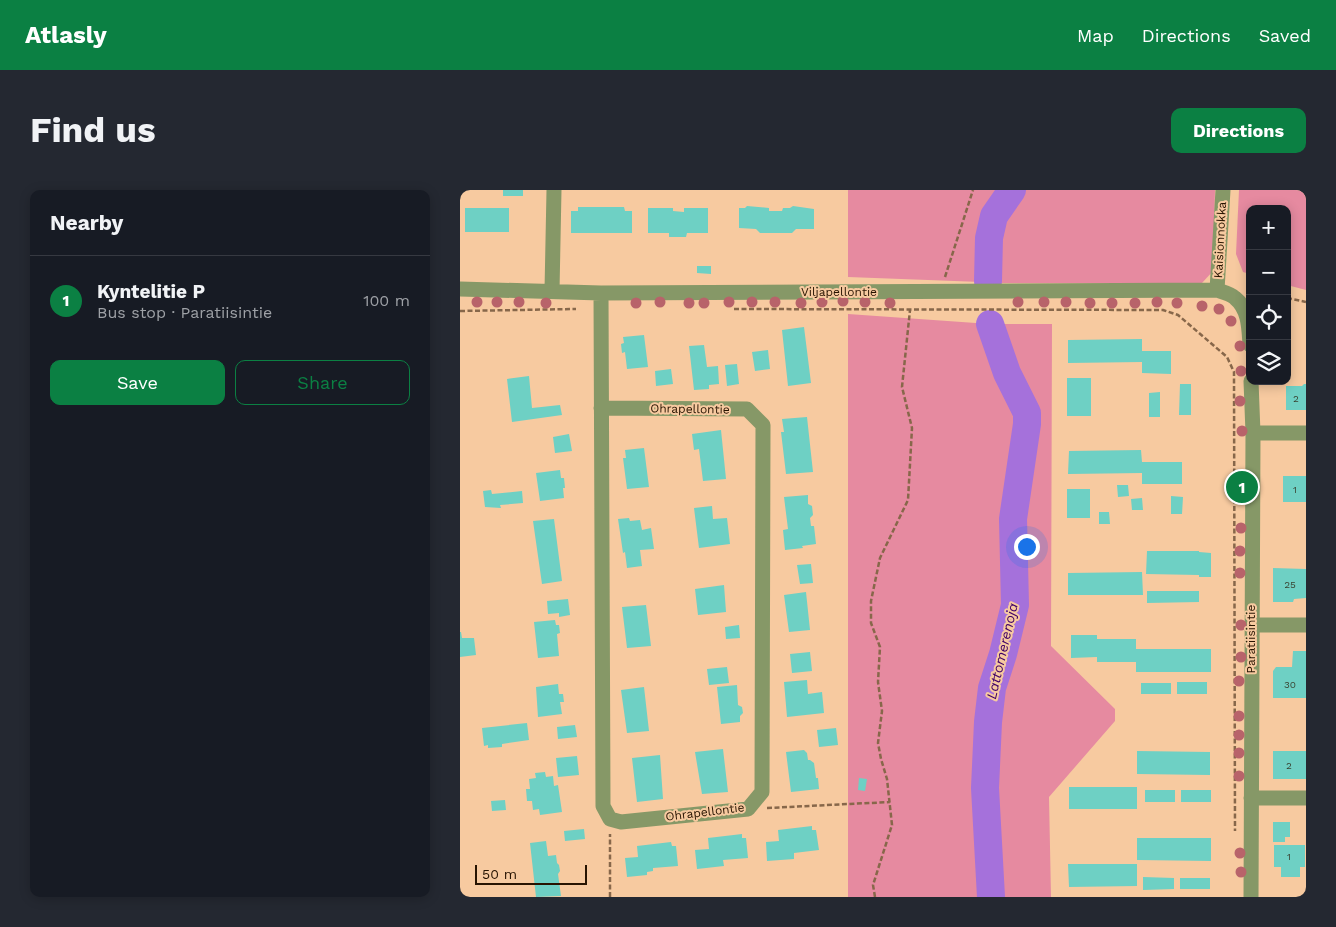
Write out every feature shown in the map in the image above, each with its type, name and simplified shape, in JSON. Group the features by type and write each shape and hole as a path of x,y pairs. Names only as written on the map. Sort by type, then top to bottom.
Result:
{"street":[{"path":"552,291 554,190"},
{"name":"Kaisionnokka","path":"1217,290 1223,190"},
{"name":"Viljapellontie","path":"460,290 552,291 601,301 941,292 1217,290"},
{"path":"1217,290 1235,297 1244,310 1249,324 1250,340"},
{"path":"601,301 603,806 610,819"},
{"name":"Paratiisintie","path":"1251,385 1253,433 1251,897"},
{"name":"Ohrapellontie","path":"601,408 747,409 763,425 762,792 748,809 621,822 610,819"},
{"path":"1253,433 1306,433"},
{"path":"1251,625 1306,625"},
{"path":"1251,798 1306,798"}],"path":[{"path":"941,292 973,190"},
{"path":"1291,299 1306,302"},
{"path":"460,311 601,301"},
{"path":"730,309 1163,310 1178,315 1227,357 1234,372 1235,835"},
{"path":"875,897 872,885 892,824 887,779 878,742 882,711 878,682 880,647 871,623 871,601 880,558 908,500 912,428 902,387 910,310"},
{"path":"748,809 890,802"},
{"path":"610,819 610,897"}],"shaded area":[{"path":"848,190 1004,190 987,223 983,245 981,282 848,277"},
{"path":"1024,190 1215,190 1213,271 1202,283 998,283 998,238 1002,219"},
{"path":"1239,190 1306,190 1306,290 1291,286 1291,205 1246,205 1246,273 1243,272 1236,254"},
{"path":"848,314 990,324 1052,324 1051,646 1115,709 1115,721 1049,797 1051,897 848,897"}],"building":[{"path":"503,190 523,190 523,196 503,196"},
{"path":"747,206 769,208 769,211 782,211 783,208 793,206 814,209 814,229 796,229 792,233 760,233 756,229 739,228 739,208"},
{"path":"578,207 624,207 625,211 632,211 632,233 571,233 571,211 578,211"},
{"path":"465,208 509,208 509,232 465,232"},
{"path":"648,208 673,208 673,211 684,212 684,208 708,208 708,233 687,233 686,237 669,237 669,233 648,233"},
{"path":"697,266 711,266 711,274 697,273"},
{"path":"804,327 811,383 788,386 782,330"},
{"path":"644,335 648,367 627,369 625,352 622,353 621,344 624,343 623,337"},
{"path":"1142,339 1142,351 1171,351 1171,374 1142,373 1142,362 1068,363 1068,340"},
{"path":"704,345 707,367 718,366 719,384 709,385 709,389 694,390 689,346"},
{"path":"768,350 770,369 755,371 752,352"},
{"path":"737,364 739,384 727,386 725,365"},
{"path":"671,369 673,384 656,386 655,371"},
{"path":"529,376 532,408 560,405 562,415 512,422 507,379"},
{"path":"1067,378 1091,378 1091,416 1067,416"},
{"path":"1180,384 1191,384 1191,415 1179,415"},
{"path":"1306,384 1306,410 1286,410 1286,386 1302,386"},
{"path":"1160,392 1160,417 1149,417 1149,393"},
{"path":"807,417 813,472 786,474 781,432 784,432 782,419"},
{"path":"721,430 726,479 703,481 699,449 694,450 692,434"},
{"path":"569,434 572,451 555,453 553,437"},
{"path":"644,448 649,487 627,489 623,458 626,458 625,450"},
{"path":"1141,450 1142,462 1182,462 1182,484 1142,484 1142,473 1068,474 1069,451"},
{"path":"560,470 561,478 564,478 564,498 540,501 536,473"},
{"path":"1283,476 1306,476 1306,502 1283,502"},
{"path":"1117,485 1128,485 1129,496 1118,497"},
{"path":"1067,489 1090,489 1090,518 1067,518"},
{"path":"491,490 492,494 522,491 523,503 500,505 501,508 485,507 483,491"},
{"path":"808,495 808,504 812,506 813,515 810,518 811,526 814,526 816,544 785,550 783,530 788,529 784,497"},
{"path":"1171,496 1183,497 1182,514 1171,514"},
{"path":"1142,498 1143,510 1132,510 1131,499"},
{"path":"712,506 713,519 727,518 730,544 699,548 694,508"},
{"path":"1099,512 1109,512 1110,524 1099,524"},
{"path":"629,518 630,521 640,520 642,530 651,528 654,549 640,550 642,566 627,568 618,519"},
{"path":"554,519 562,581 542,584 533,521"},
{"path":"1147,551 1199,551 1211,553 1211,577 1146,574"},
{"path":"811,564 813,583 800,584 797,565"},
{"path":"1273,568 1306,569 1306,598 1294,599 1293,602 1273,602"},
{"path":"1142,572 1143,595 1068,595 1068,573"},
{"path":"724,585 726,612 698,615 695,589"},
{"path":"1147,591 1199,591 1199,602 1147,603"},
{"path":"806,592 810,630 789,632 784,595"},
{"path":"568,599 570,615 559,617 559,613 548,614 547,601"},
{"path":"646,605 651,646 627,648 622,607"},
{"path":"555,620 556,625 559,625 560,633 557,634 559,656 538,658 534,622"},
{"path":"739,625 740,638 726,639 725,627"},
{"path":"460,632 462,638 474,638 476,655 460,657"},
{"path":"1071,635 1097,635 1097,639 1136,639 1136,649 1211,649 1211,672 1136,672 1136,662 1097,662 1097,657 1071,658"},
{"path":"1293,651 1306,651 1306,698 1273,698 1273,671 1276,667 1292,667"},
{"path":"810,652 812,671 792,673 790,654"},
{"path":"727,667 729,683 709,685 707,669"},
{"path":"807,680 808,694 822,692 824,713 787,717 784,682"},
{"path":"1177,682 1207,682 1207,694 1177,694"},
{"path":"1141,683 1171,683 1171,694 1141,694"},
{"path":"558,684 559,694 563,694 564,702 560,702 562,714 538,717 536,687"},
{"path":"737,685 738,705 742,707 743,713 740,716 740,722 721,724 717,687"},
{"path":"644,687 649,731 627,733 621,690"},
{"path":"527,723 529,740 502,744 502,747 488,748 488,745 484,746 482,728"},
{"path":"575,725 577,737 558,739 557,727"},
{"path":"836,728 838,745 819,747 817,730"},
{"path":"723,749 728,792 702,794 695,752"},
{"path":"804,750 807,753 808,760 814,763 819,789 791,792 786,752"},
{"path":"1137,751 1210,752 1210,775 1137,774"},
{"path":"1273,751 1306,751 1306,779 1273,779"},
{"path":"660,755 663,799 637,802 632,758"},
{"path":"577,756 579,775 558,777 556,758"},
{"path":"545,772 546,777 553,776 554,786 558,785 562,812 540,815 539,809 533,810 532,801 527,801 526,789 530,789 529,779 536,778 535,773"},
{"path":"859,778 867,779 865,791 858,790"},
{"path":"1069,787 1137,787 1137,809 1069,809"},
{"path":"1145,790 1175,790 1175,802 1145,802"},
{"path":"1181,790 1211,790 1211,802 1181,802"},
{"path":"505,800 506,810 492,811 491,801"},
{"path":"1273,822 1290,822 1290,837 1285,837 1285,842 1273,842"},
{"path":"812,826 812,830 816,830 819,850 794,853 794,859 767,861 766,842 779,841 778,830"},
{"path":"584,829 585,839 565,841 564,831"},
{"path":"742,834 742,838 746,838 748,858 723,860 724,866 697,869 695,850 709,849 708,838"},
{"path":"1137,838 1211,838 1211,861 1137,860"},
{"path":"546,841 548,856 556,855 559,865 560,871 558,874 561,896 536,897 530,843"},
{"path":"671,842 672,846 676,846 678,866 653,868 653,871 647,872 647,875 627,877 625,858 638,857 637,846"},
{"path":"1274,845 1305,845 1305,867 1300,867 1300,877 1281,877 1281,867 1274,867"},
{"path":"1068,864 1137,864 1137,886 1069,887"},
{"path":"1143,877 1174,878 1174,889 1143,890"},
{"path":"1180,878 1210,878 1210,889 1180,889"}],"waterway":[{"name":"Lattomerenoja","path":"988,281 989,238 994,216 1012,190"},
{"name":"Lattomerenoja","path":"990,324 1007,373 1027,413 1013,519 1015,605 1003,654 992,688 988,722 985,788 991,897"}],"place":[{"name":"Kyntelitie P","path":"1242,487"}]}
